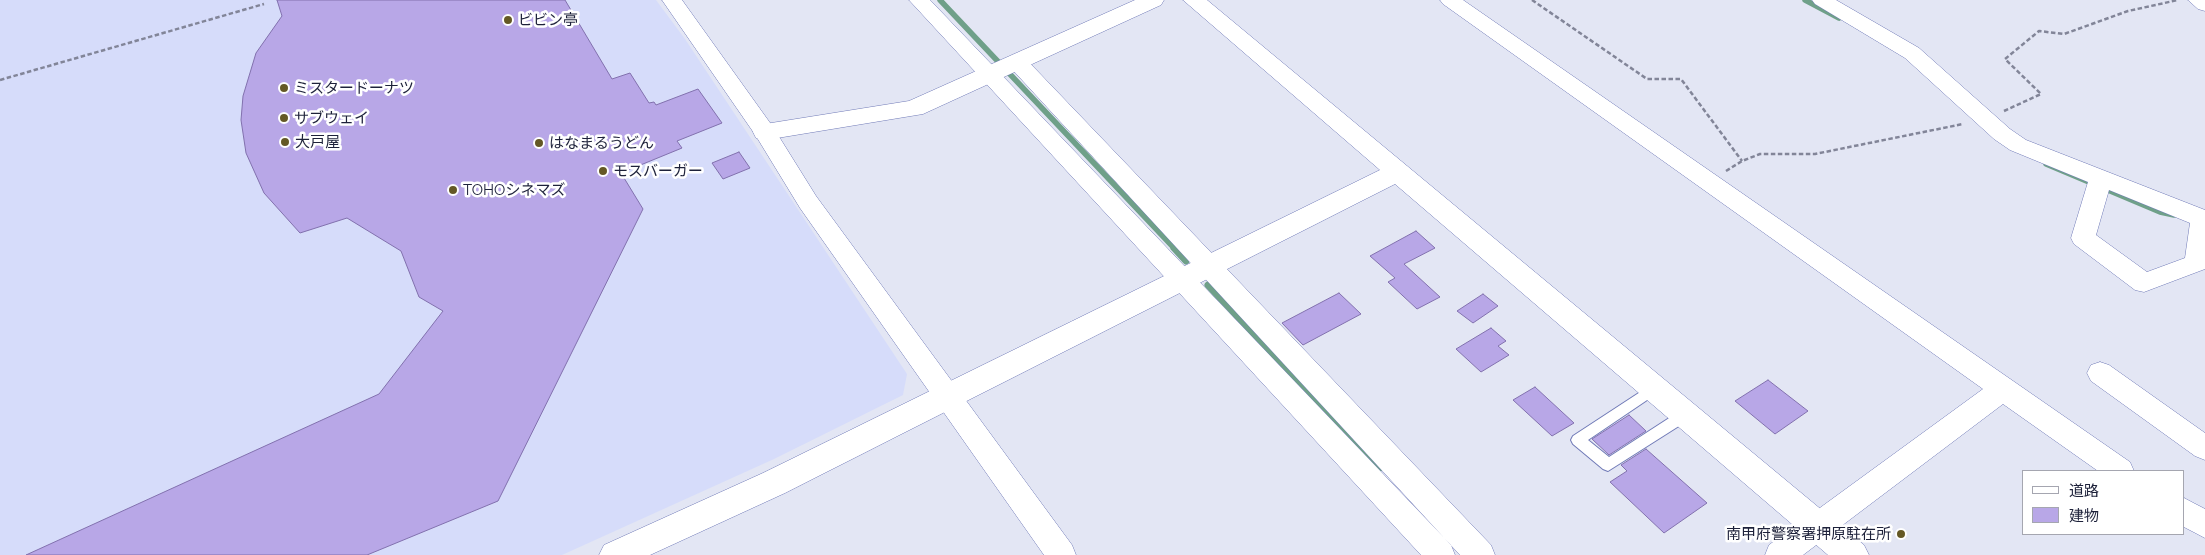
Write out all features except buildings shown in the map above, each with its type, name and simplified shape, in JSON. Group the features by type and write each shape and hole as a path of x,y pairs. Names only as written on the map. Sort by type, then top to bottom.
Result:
{"street":[{"path":"672,0 765,132 808,202 1061,555"},
{"path":"919,0 1440,555"},
{"path":"765,132 914,108 989,76 1153,0"},
{"path":"1194,0 1852,555"},
{"path":"1450,0 2119,470"},
{"path":"1822,0 1912,53 1985,120 2018,144 2204,219 2196,263 2144,282 2083,238 2101,178"},
{"path":"2198,0 2205,4"},
{"path":"1017,62 1480,555"},
{"path":"616,555 774,483 1398,172"},
{"path":"2100,373 2205,448"},
{"path":"1780,555 2003,390"},
{"path":"2185,513 2205,525"}],"lane":[{"path":"1654,388 1578,440 1608,465 1685,415"}],"path":[{"path":"1532,0 1647,79 1682,79 1742,161"},
{"path":"1708,182 1742,161 1760,154 1815,154 1985,120 2041,94 2005,59 2039,31 2064,34 2128,11 2179,0"},
{"path":"0,80 264,4"}],"shaded area":[{"path":"0,0 656,0 685,39 907,374 903,395 774,459 562,555 0,555"}],"waterway":[{"path":"940,0 1175,249"},
{"path":"1805,0 1839,18"},
{"path":"2046,164 2160,212 2174,215"},
{"path":"1174,248 1186,261"},
{"path":"1208,285 1380,468"}],"place":[{"name":"ビビン亭","path":"508,20"},
{"name":"ミスタードーナツ","path":"284,88"},
{"name":"サブウェイ","path":"284,118"},
{"name":"大戸屋","path":"285,142"},
{"name":"はなまるうどん","path":"539,143"},
{"name":"モスバーガー","path":"603,171"},
{"name":"TOHOシネマズ","path":"453,190"},
{"name":"南甲府警察署押原駐在所","path":"1901,534"}]}
